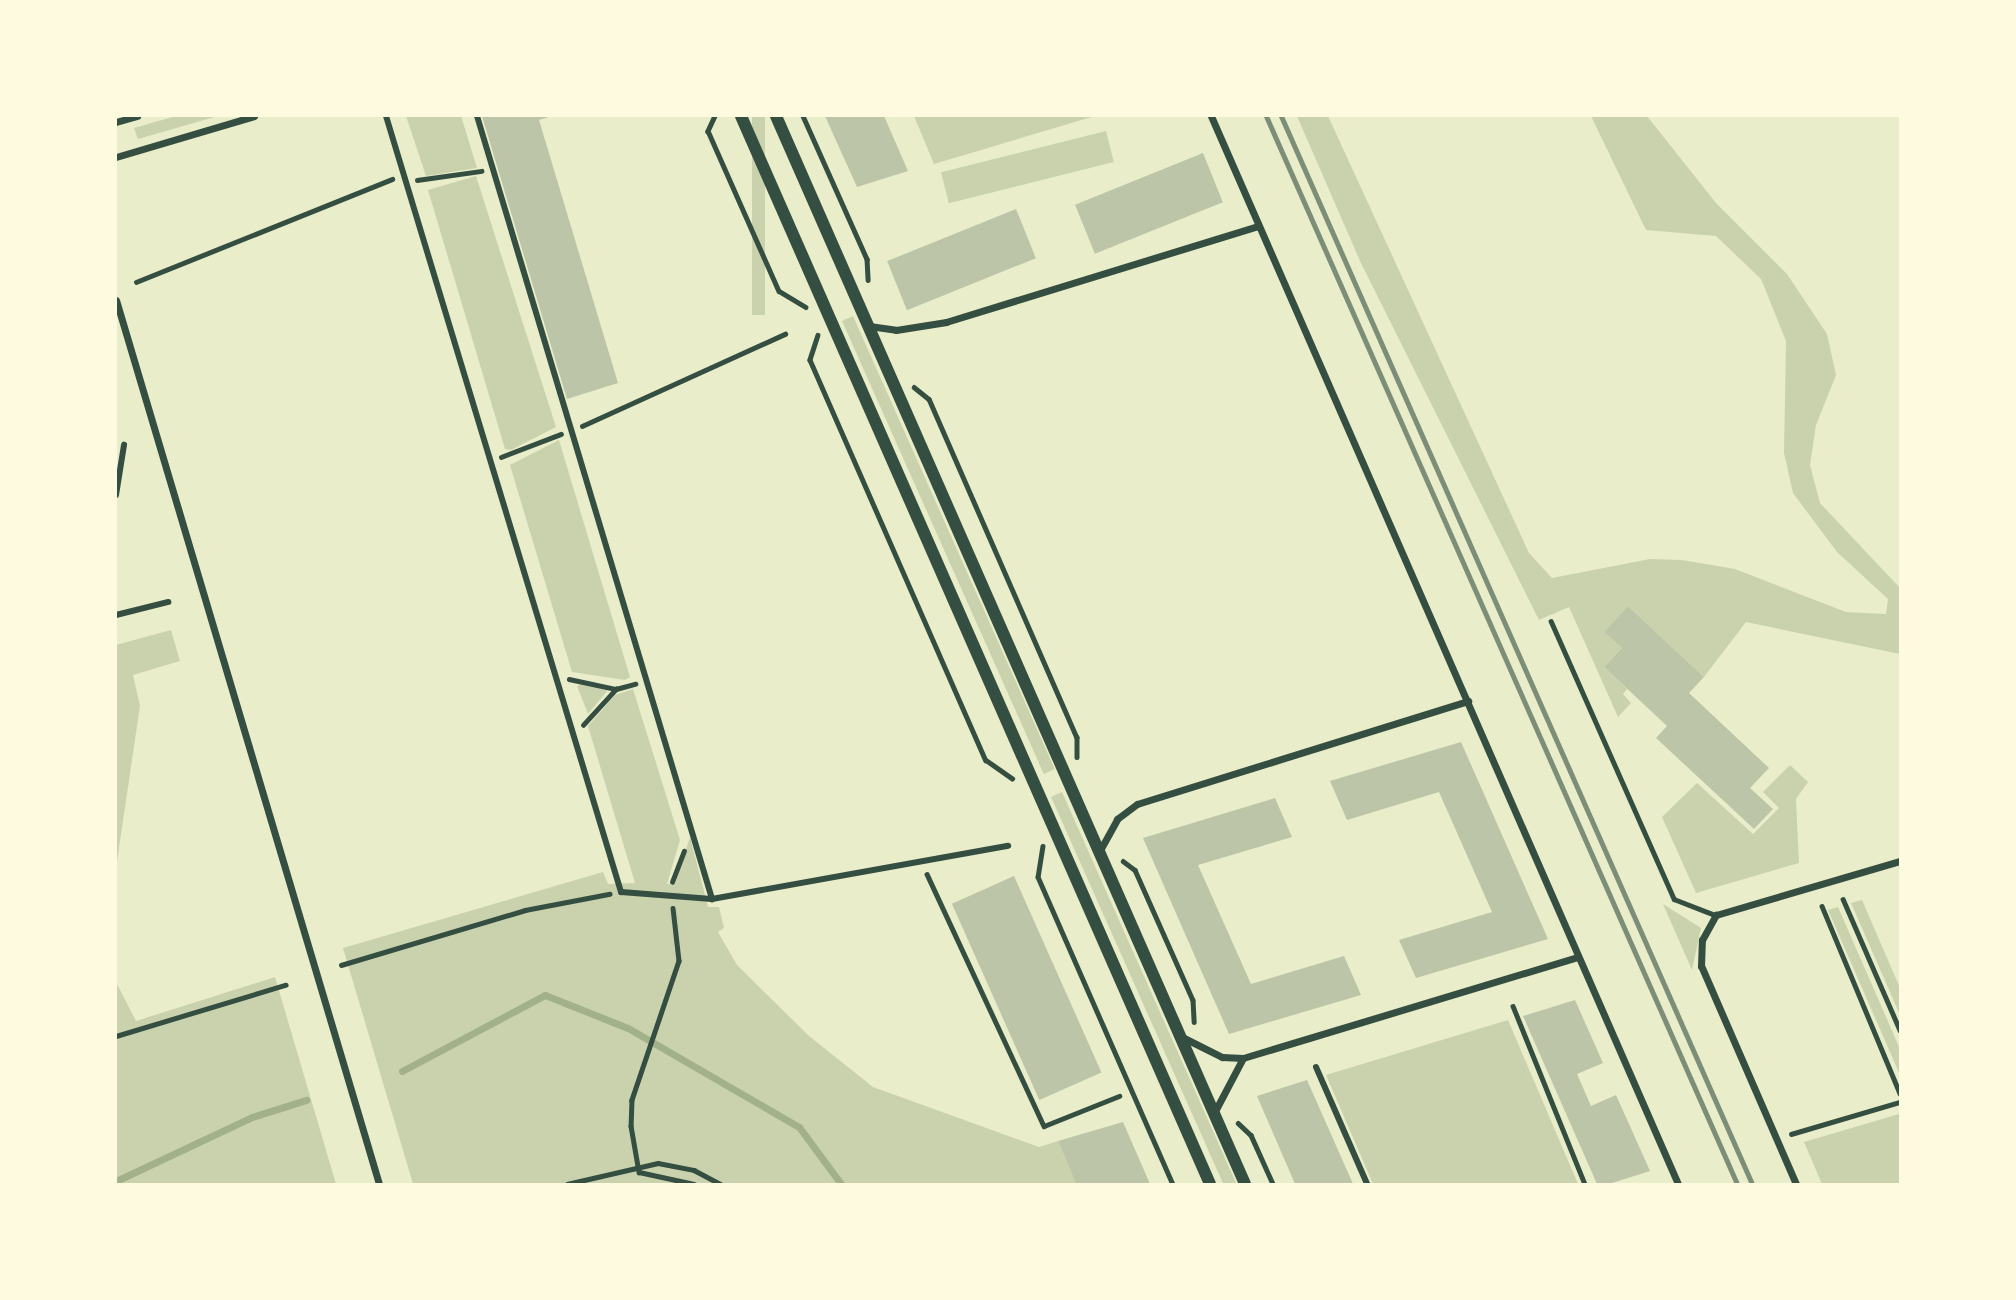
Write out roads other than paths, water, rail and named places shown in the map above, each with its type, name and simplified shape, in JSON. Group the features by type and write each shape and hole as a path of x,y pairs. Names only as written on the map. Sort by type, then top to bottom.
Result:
{"street":[{"path":"116,122 137,116"},
{"path":"116,157 254,116"},
{"path":"386,116 621,892 671,894 712,900 1008,846"},
{"path":"477,116 712,900"},
{"path":"741,116 1210,1185"},
{"path":"776,116 1245,1185"},
{"path":"1211,116 1678,1185"},
{"path":"869,327 896,330 946,322 1259,226"},
{"path":"116,300 379,1185"},
{"path":"116,495 124,445"},
{"path":"116,615 168,602"},
{"path":"1099,852 1110,831 1137,804 1468,701"},
{"path":"1796,1185 1701,966 1702,940 1716,915 1900,860"},
{"path":"1180,1035 1207,1052 1242,1058 1578,957"},
{"path":"1214,1114 1223,1088 1242,1058"},
{"path":"1316,1067 1367,1185"}],"lane":[{"path":"1550,621 1674,899 1716,915"}],"waterway":[{"path":"402,1071 545,995 628,1028 799,1127 841,1184"},
{"path":"116,1181 252,1117 306,1100"}],"railway":[{"path":"1266,116 1737,1184"},
{"path":"1281,116 1752,1184"}]}
